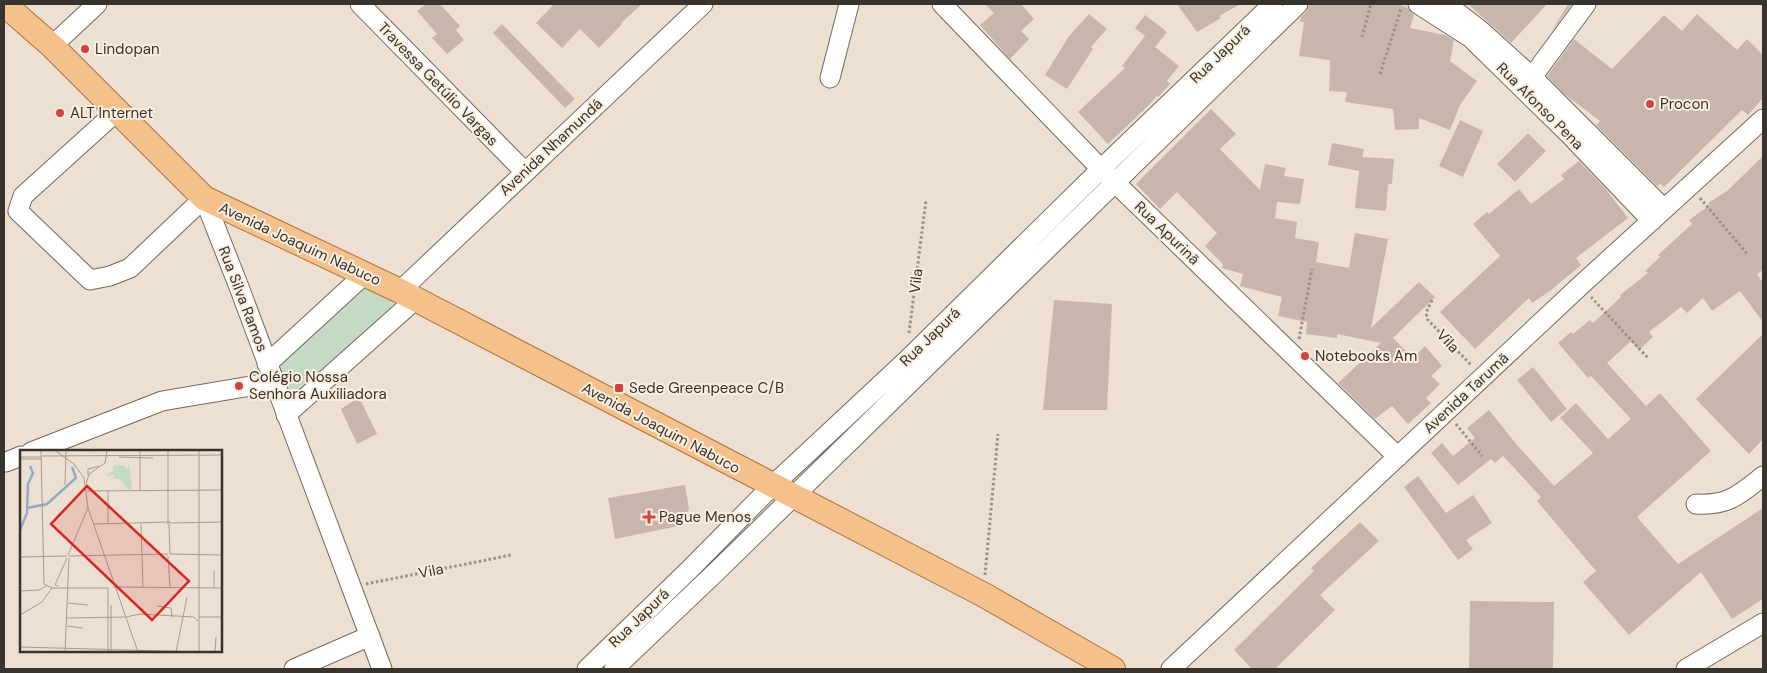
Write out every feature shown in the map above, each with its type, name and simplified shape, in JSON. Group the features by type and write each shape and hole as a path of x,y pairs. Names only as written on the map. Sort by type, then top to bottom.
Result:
{"main road":[{"name":"Rua Silva Ramos","path":"10,10 52,46 204,198"},
{"name":"Avenida Joaquim Nabuco","path":"204,198 366,273 984,596 1111,669"}],"street":[{"path":"52,46 97,4"},
{"name":"Travessa Getúlio Vargas","path":"360,4 520,168"},
{"name":"Avenida Nhamundá","path":"286,415 520,168 687,4"},
{"name":"Avenida Nhamundá","path":"520,168 703,4"},
{"path":"830,78 849,4"},
{"name":"Rua Apurinã","path":"942,4 1101,169 1296,356 1398,457"},
{"name":"Rua Japurá","path":"587,669 772,486 906,361 1101,169 1273,4"},
{"name":"Rua Japurá","path":"614,669 716,572 1298,4"},
{"name":"Rua Afonso Pena","path":"1418,4 1476,34 1532,77 1658,215"},
{"name":"Rua Afonso Pena","path":"1446,4 1568,133 1658,215"},
{"path":"1532,77 1586,4"},
{"path":"117,112 23,196 18,211 28,221 90,280 110,276 130,268 204,198"},
{"name":"Avenida Tarumã","path":"1171,669 1581,285 1763,119"},
{"name":"Rua Silva Ramos","path":"204,198 382,669"},
{"path":"267,364 366,273"},
{"path":"36,450 162,400 274,382"},
{"path":"1696,504 1713,505 1730,500 1740,495 1763,476"},
{"path":"1686,669 1763,623"},
{"path":"294,669 370,636"}],"path":[{"path":"1362,37 1371,4"},
{"path":"1380,74 1402,4"},
{"path":"1690,186 1748,255"},
{"name":"Vila","path":"906,361 926,200"},
{"path":"1296,356 1312,269"},
{"path":"1581,285 1648,358"},
{"name":"Vila","path":"1432,300 1427,311 1428,320 1482,378"},
{"path":"1446,412 1482,456"},
{"path":"984,596 998,434"},
{"name":"Vila","path":"351,586 511,555"}],"green space":[{"path":"365,280 406,300 294,408 278,364"}],"building":[{"path":"426,4 440,4 460,26 456,30 464,40 447,54 432,38 437,34 417,11"},
{"path":"554,4 642,4 621,23 599,48 580,29 562,48 536,23"},
{"path":"985,4 1021,4 1034,19 1021,31 1029,39 1010,59 980,25 994,13"},
{"path":"1177,4 1241,4 1219,16 1221,18 1197,32"},
{"path":"1309,4 1397,4 1407,7 1414,15 1410,28 1445,35 1454,40 1450,61 1477,81 1460,105 1450,130 1419,118 1419,129 1395,130 1393,109 1345,102 1347,92 1329,91 1330,60 1299,56 1304,22 1300,22"},
{"path":"1468,4 1547,4 1511,43"},
{"path":"1568,4 1572,4 1552,31"},
{"path":"1089,14 1107,29 1091,47 1093,49 1067,89 1045,75 1069,36"},
{"path":"1697,14 1737,50 1747,39 1763,55 1763,98 1748,115 1742,110 1664,187 1661,184 1657,186 1596,125 1600,121 1563,93 1547,76 1574,39 1612,69 1664,15 1682,31"},
{"path":"1145,15 1167,32 1155,47 1179,66 1167,81 1170,84 1108,144 1078,112 1125,68 1122,66 1145,36 1135,28"},
{"path":"502,24 575,99 565,108 493,33"},
{"path":"1211,109 1236,134 1220,149 1260,190 1265,164 1286,168 1284,176 1304,179 1300,204 1277,202 1275,218 1297,222 1295,238 1319,242 1316,262 1349,268 1355,233 1388,239 1371,328 1419,282 1435,297 1393,338 1413,358 1425,346 1442,366 1431,376 1440,384 1426,398 1431,403 1408,424 1392,406 1375,419 1338,383 1381,343 1337,334 1337,338 1306,334 1307,322 1278,316 1282,297 1240,286 1243,274 1222,268 1223,264 1205,246 1217,233 1177,192 1160,209 1136,184"},
{"path":"1460,120 1483,131 1463,177 1439,166"},
{"path":"1528,133 1546,151 1515,182 1497,164"},
{"path":"1332,143 1364,149 1362,157 1394,159 1392,184 1388,184 1386,211 1355,208 1359,171 1328,165"},
{"path":"1763,156 1763,270 1757,274 1763,283 1763,322 1740,291 1712,311 1703,298 1687,313 1681,307 1649,332 1653,337 1639,350 1631,341 1607,363 1646,406 1660,393 1711,451 1637,517 1678,564 1763,508 1763,599 1732,619 1701,572 1629,635 1583,582 1596,571 1537,501 1541,497 1503,456 1495,463 1491,459 1458,485 1431,453 1442,443 1453,456 1475,438 1467,428 1489,410 1554,486 1593,453 1560,418 1576,403 1608,439 1631,419 1591,376 1588,378 1558,343 1590,320 1593,323 1621,297 1620,295 1648,273 1645,271 1660,257 1658,255 1692,224 1689,220 1710,205 1708,203 1727,191"},
{"path":"1579,161 1604,187 1628,218 1576,258 1581,265 1550,291 1532,303 1529,298 1475,349 1440,312 1500,256 1473,224 1487,212 1489,214 1519,189 1531,204 1564,179 1561,175"},
{"path":"1054,300 1112,304 1107,410 1043,410"},
{"path":"1763,334 1763,439 1749,454 1696,399"},
{"path":"1533,367 1567,409 1551,422 1517,380"},
{"path":"359,397 377,434 357,444 341,409"},
{"path":"1418,476 1446,513 1473,495 1492,523 1466,540 1473,549 1458,560 1404,487"},
{"name":"Pague Menos","path":"685,485 689,509 683,525 615,539 608,498"},
{"path":"1360,522 1379,541 1320,595 1335,610 1275,669 1252,669 1234,650 1314,571 1311,568"},
{"path":"1470,601 1554,602 1553,669 1469,669"}],"place":[{"name":"Lindopan","path":"85,49"},
{"name":"Procon","path":"1650,104"},
{"name":"ALT Internet","path":"60,113"},
{"name":"Notebooks Am","path":"1305,356"},
{"name":"Colégio Nossa Senhora Auxiliadora","path":"239,386"},
{"name":"Sede Greenpeace C/B","path":"619,388"},
{"name":"Pague Menos","path":"649,517"}]}
